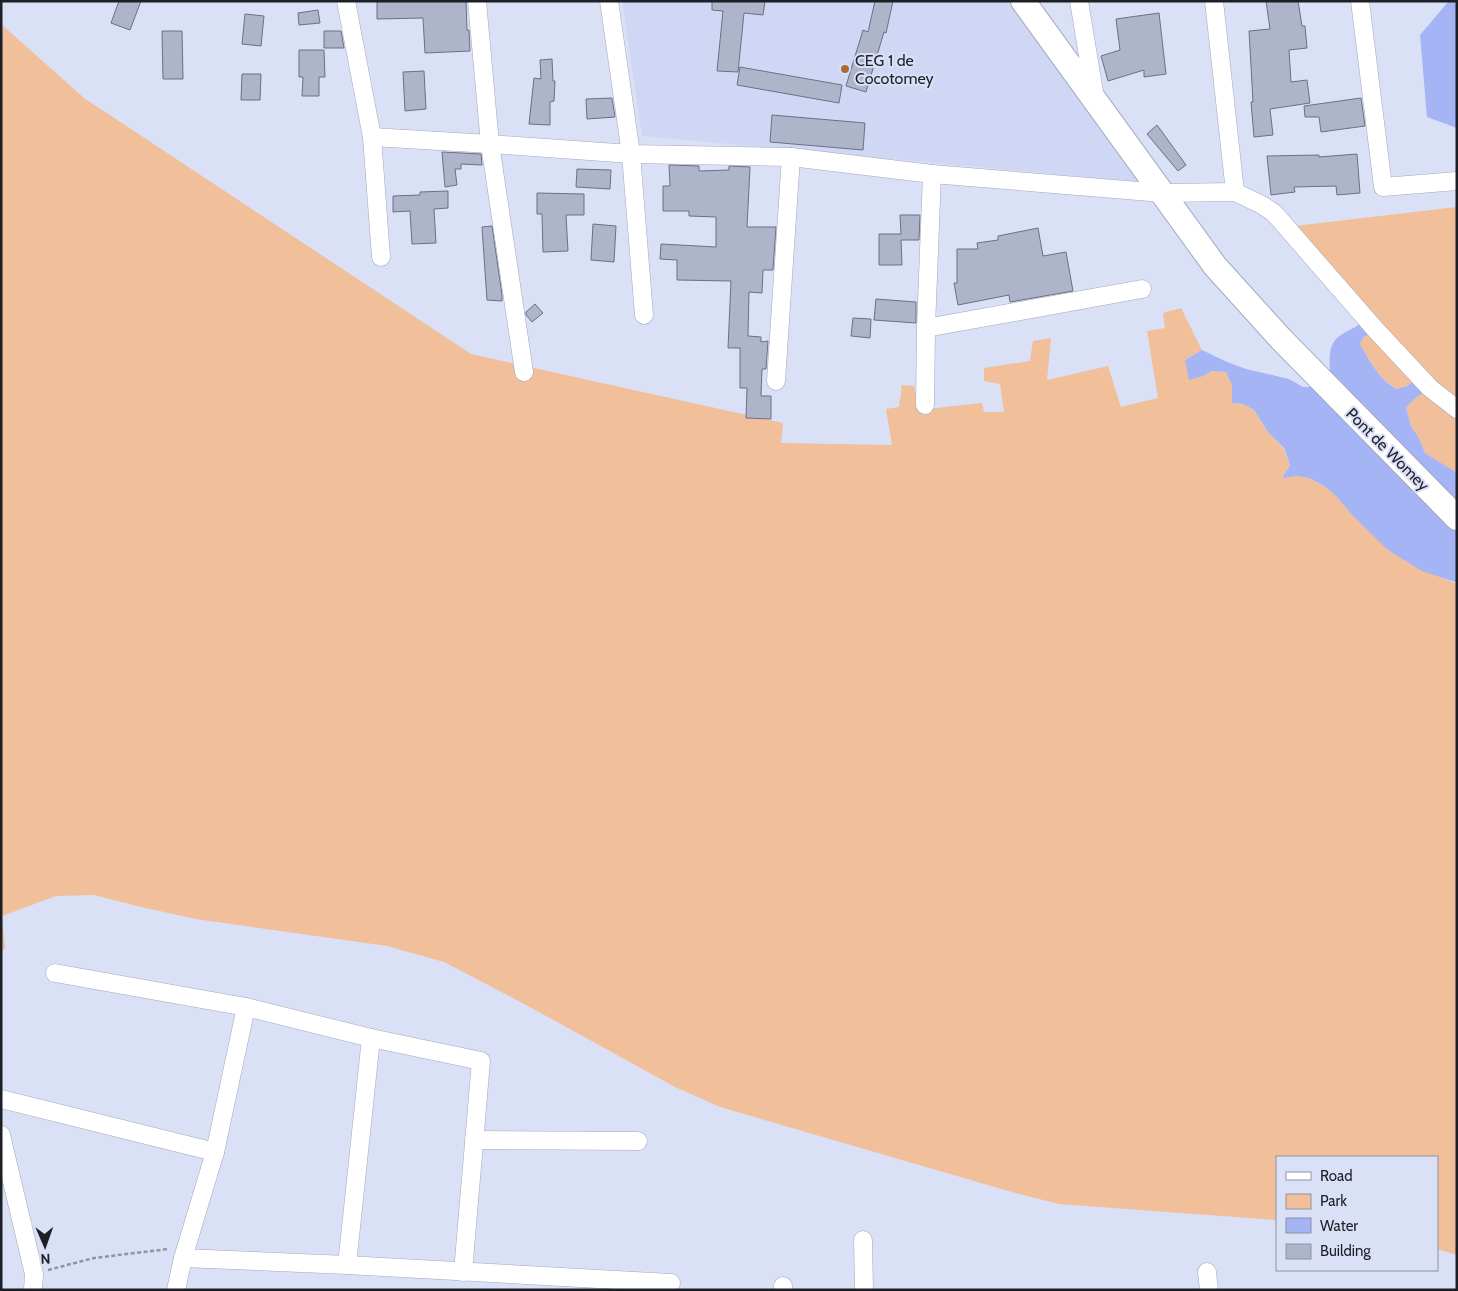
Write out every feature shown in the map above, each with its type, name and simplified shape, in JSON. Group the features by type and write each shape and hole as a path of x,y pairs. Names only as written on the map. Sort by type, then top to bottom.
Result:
{"main road":[{"name":"Pont de Womey","path":"1023,1 1215,266 1320,380 1457,518"}],"street":[{"path":"346,1 372,137 381,256"},
{"path":"477,1 490,144 524,372"},
{"path":"609,1 631,154 644,314"},
{"path":"1079,1 1095,101"},
{"path":"1214,1 1235,192"},
{"path":"1360,1 1383,187 1457,181"},
{"path":"372,137 631,154 791,157 932,174 1163,193 1235,192 1274,213 1375,329 1425,382 1457,409"},
{"path":"776,382 791,157"},
{"path":"925,405 932,174"},
{"path":"926,328 1142,289"},
{"path":"55,973 246,1007 371,1038 481,1061 463,1272"},
{"path":"176,1290 215,1152 246,1007"},
{"path":"347,1265 371,1038"},
{"path":"1,1099 215,1152"},
{"path":"1,1135 34,1282"},
{"path":"474,1140 638,1141"},
{"path":"863,1240 864,1290"},
{"path":"185,1253 347,1265 670,1283"},
{"path":"1208,1272 1209,1290"}],"path":[{"path":"34,1282 94,1258 185,1253"}],"shaded area":[{"name":"CEG 1 de Cocotomey","path":"622,1 1009,1 1139,182 642,136"}],"green space":[{"path":"1,24 84,98 471,354 783,423 781,443 892,445 886,409 899,407 902,385 914,386 918,410 982,403 984,412 1004,412 1000,384 984,381 984,368 1030,361 1033,341 1051,338 1047,380 1108,366 1121,407 1158,398 1147,331 1165,328 1163,313 1181,308 1202,350 1185,360 1203,376 1212,371 1226,372 1232,385 1232,403 1243,404 1254,410 1268,432 1283,448 1290,465 1282,477 1297,476 1309,478 1324,486 1336,496 1352,515 1440,577 1457,584 1457,1255 1438,1249 1438,1156 1276,1156 1276,1220 1059,1204 720,1107 675,1087 444,962 387,946 196,919 94,895 56,896 2,916 5,948 1,953"},
{"path":"1457,207 1457,474 1425,453 1419,438 1411,426 1406,408 1414,399 1425,392 1420,377 1407,386 1398,389 1385,381 1371,363 1360,344 1363,338 1374,329 1288,228"}],"water":[{"path":"1447,1 1457,1 1457,128 1427,117 1420,35"},
{"path":"1366,320 1375,329 1363,338 1360,344 1367,357 1385,381 1397,389 1407,386 1420,377 1425,392 1414,399 1406,408 1411,426 1419,438 1425,453 1457,474 1457,584 1422,571 1388,550 1324,486 1309,478 1297,476 1282,478 1290,465 1284,448 1268,432 1254,410 1243,404 1232,403 1232,385 1226,372 1212,371 1189,380 1185,360 1202,350 1246,369 1289,379 1303,387 1312,387 1330,369 1331,348 1338,337"}],"building":[{"path":"119,1 141,1 130,30 111,23"},
{"path":"377,1 466,1 470,51 425,53 423,18 377,19"},
{"path":"712,1 765,1 763,15 744,13 738,72 717,71 723,11 712,10"},
{"path":"875,1 893,1 886,33 884,32 866,92 846,86 863,30 868,32"},
{"path":"1266,1 1298,1 1302,26 1305,26 1307,48 1289,50 1291,82 1307,80 1310,103 1270,109 1273,135 1254,137 1249,31 1270,29"},
{"path":"318,10 320,23 299,25 298,13"},
{"path":"1159,13 1166,74 1144,77 1144,70 1108,81 1101,56 1120,50 1116,19"},
{"path":"245,14 264,16 261,46 242,44"},
{"path":"162,31 182,31 183,79 163,79"},
{"path":"324,31 341,31 344,48 324,48"},
{"path":"299,50 324,50 325,77 319,77 319,96 302,96 303,77 299,77"},
{"path":"552,59 553,81 555,81 554,101 550,102 550,125 529,124 534,78 541,79 540,60"},
{"path":"740,67 842,85 839,103 737,85"},
{"path":"424,71 426,109 405,111 403,72"},
{"path":"242,74 261,74 260,100 241,100"},
{"path":"612,98 615,117 587,119 586,99"},
{"path":"1361,98 1365,126 1321,132 1319,117 1305,117 1304,106"},
{"path":"772,115 865,123 863,150 770,142"},
{"path":"1157,125 1186,165 1178,171 1147,134"},
{"path":"442,152 481,154 482,165 461,164 461,169 455,169 457,185 445,187"},
{"path":"1357,154 1360,193 1337,195 1336,186 1294,187 1295,192 1271,195 1267,156 1319,155 1319,157"},
{"path":"669,165 699,166 699,171 729,170 729,166 750,167 747,227 776,227 773,270 763,270 762,293 749,292 748,336 761,337 761,342 768,341 766,369 762,369 761,396 771,396 771,419 746,418 747,388 740,388 740,348 728,348 731,281 677,280 677,260 660,259 661,244 716,247 716,217 689,216 689,211 663,211 663,186 670,186"},
{"path":"577,169 611,170 610,189 576,187"},
{"path":"448,191 448,208 434,209 436,243 412,244 410,211 393,212 393,196 420,195 420,192"},
{"path":"537,193 584,194 584,215 566,215 568,251 543,252 542,214 537,214"},
{"path":"900,215 920,215 919,240 901,240 902,265 879,265 879,234 901,234"},
{"path":"593,224 616,226 614,262 591,260"},
{"path":"492,226 502,301 487,300 482,227"},
{"path":"1038,228 1043,256 1066,252 1073,291 1010,302 1009,295 958,305 954,283 957,283 957,249 978,249 977,243 998,240 998,236"},
{"path":"876,299 916,302 916,323 874,320"},
{"path":"535,304 543,313 532,322 526,315 526,312"},
{"path":"853,318 871,319 870,338 851,336"}],"place":[{"name":"CEG 1 de Cocotomey","path":"845,69"}]}
